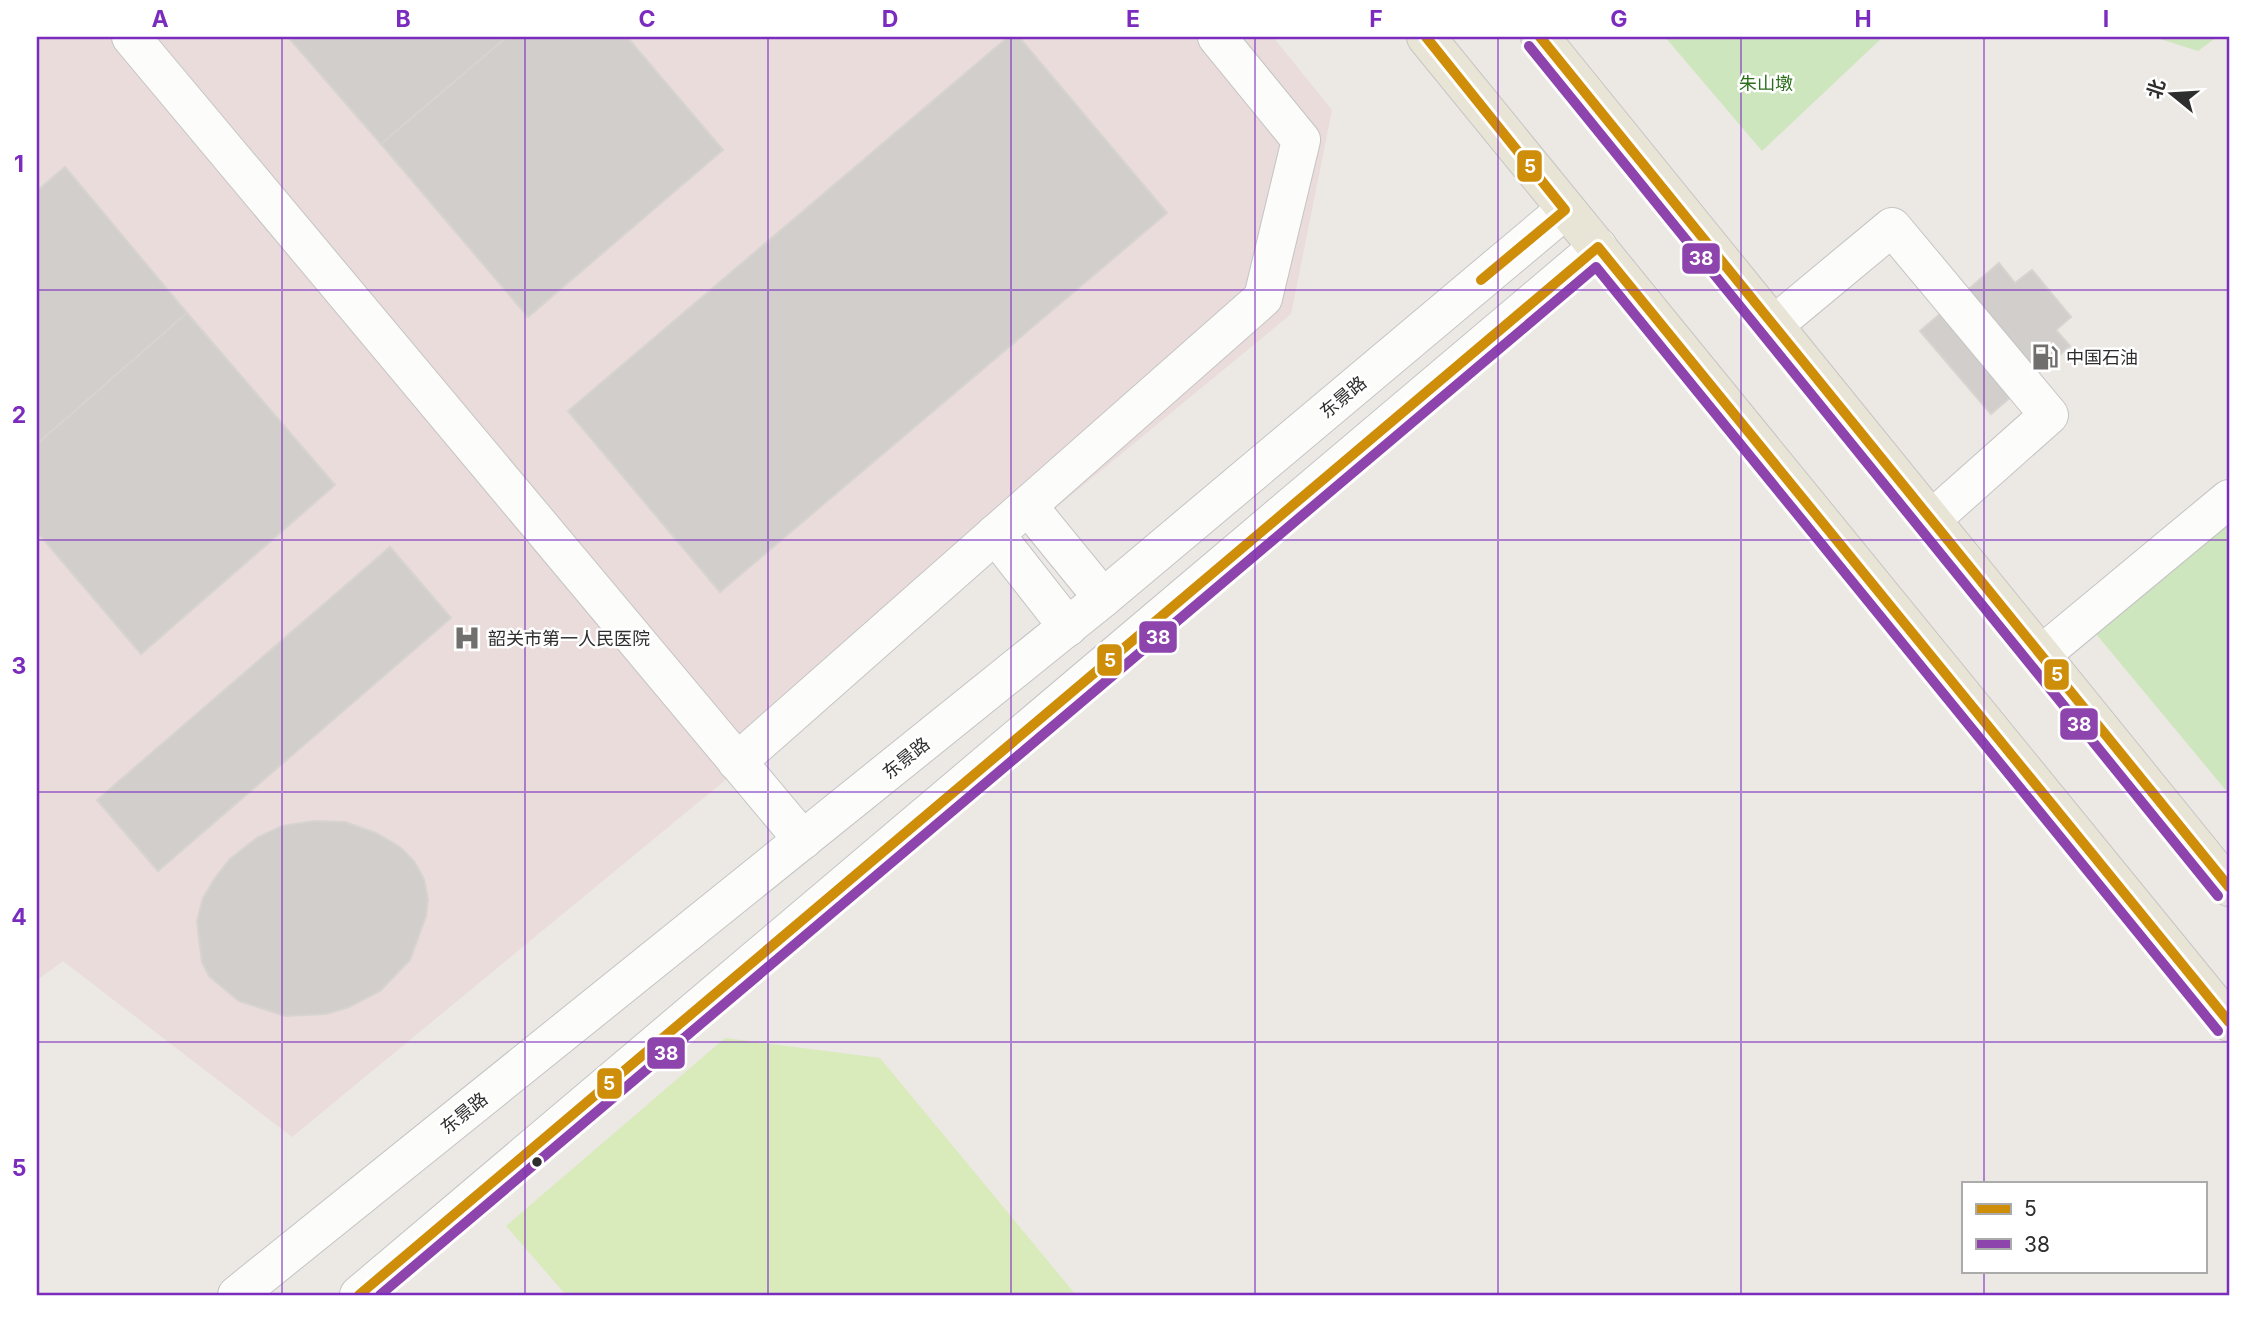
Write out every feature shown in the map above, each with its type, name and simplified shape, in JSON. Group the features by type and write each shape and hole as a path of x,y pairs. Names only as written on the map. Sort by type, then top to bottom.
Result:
{"main road":[{"path":"1426,37 2229,1022"},
{"path":"1540,37 2229,887"}],"street":[{"path":"131,37 803,841"},
{"path":"737,762 1263,298 1301,140 1217,37"},
{"name":"东景路","path":"237,1295 1068,627 1565,210"},
{"path":"1774,325 1892,227 2049,415 1931,520"},
{"path":"359,1295 1598,247"},
{"path":"2041,655 2229,499"},
{"path":"1028,506 1103,598"},
{"path":"995,534 1068,627"}],"shaded area":[{"name":"韶关市第一人民医院","path":"37,37 1273,37 1332,110 1291,314 292,1137 63,961 37,980"}],"green space":[{"name":"朱山墩","path":"1665,37 1883,37 1762,151"},
{"path":"2154,37 2217,37 2198,51"},
{"path":"2229,514 2229,794 2092,629"},
{"path":"725,1038 880,1058 1076,1295 566,1295 506,1226"}],"building":[{"path":"288,37 507,37 381,144"},
{"path":"507,37 627,37 723,150 528,317 381,144"},
{"path":"1008,37 1019,37 1167,213 720,592 568,411"},
{"path":"65,167 187,313 37,444 37,191"},
{"path":"1999,263 2015,283 2032,270 2071,317 2056,330 2070,346 1991,414 1920,331"},
{"path":"187,313 335,485 141,654 37,532 37,444"},
{"path":"390,547 451,618 158,871 97,800"},
{"path":"314,821 345,822 376,833 400,847 414,861 424,879 428,899 426,916 410,960 380,991 349,1007 326,1014 285,1016 239,1001 209,976 202,962 197,921 203,898 230,859 258,837 282,826"}],"transit line":[{"name":"5","path":"1426,37 1565,210 1481,280"},
{"name":"5","path":"1540,37 2229,887"},
{"name":"38","path":"1529,46 2218,896"},
{"name":"5","path":"359,1295 1598,247 2229,1022"},
{"name":"38","path":"380,1295 1596,267 2218,1031"}],"place":[{"name":"中国石油","path":"2045,357"},
{"name":"韶关市第一人民医院","path":"467,638"}]}
